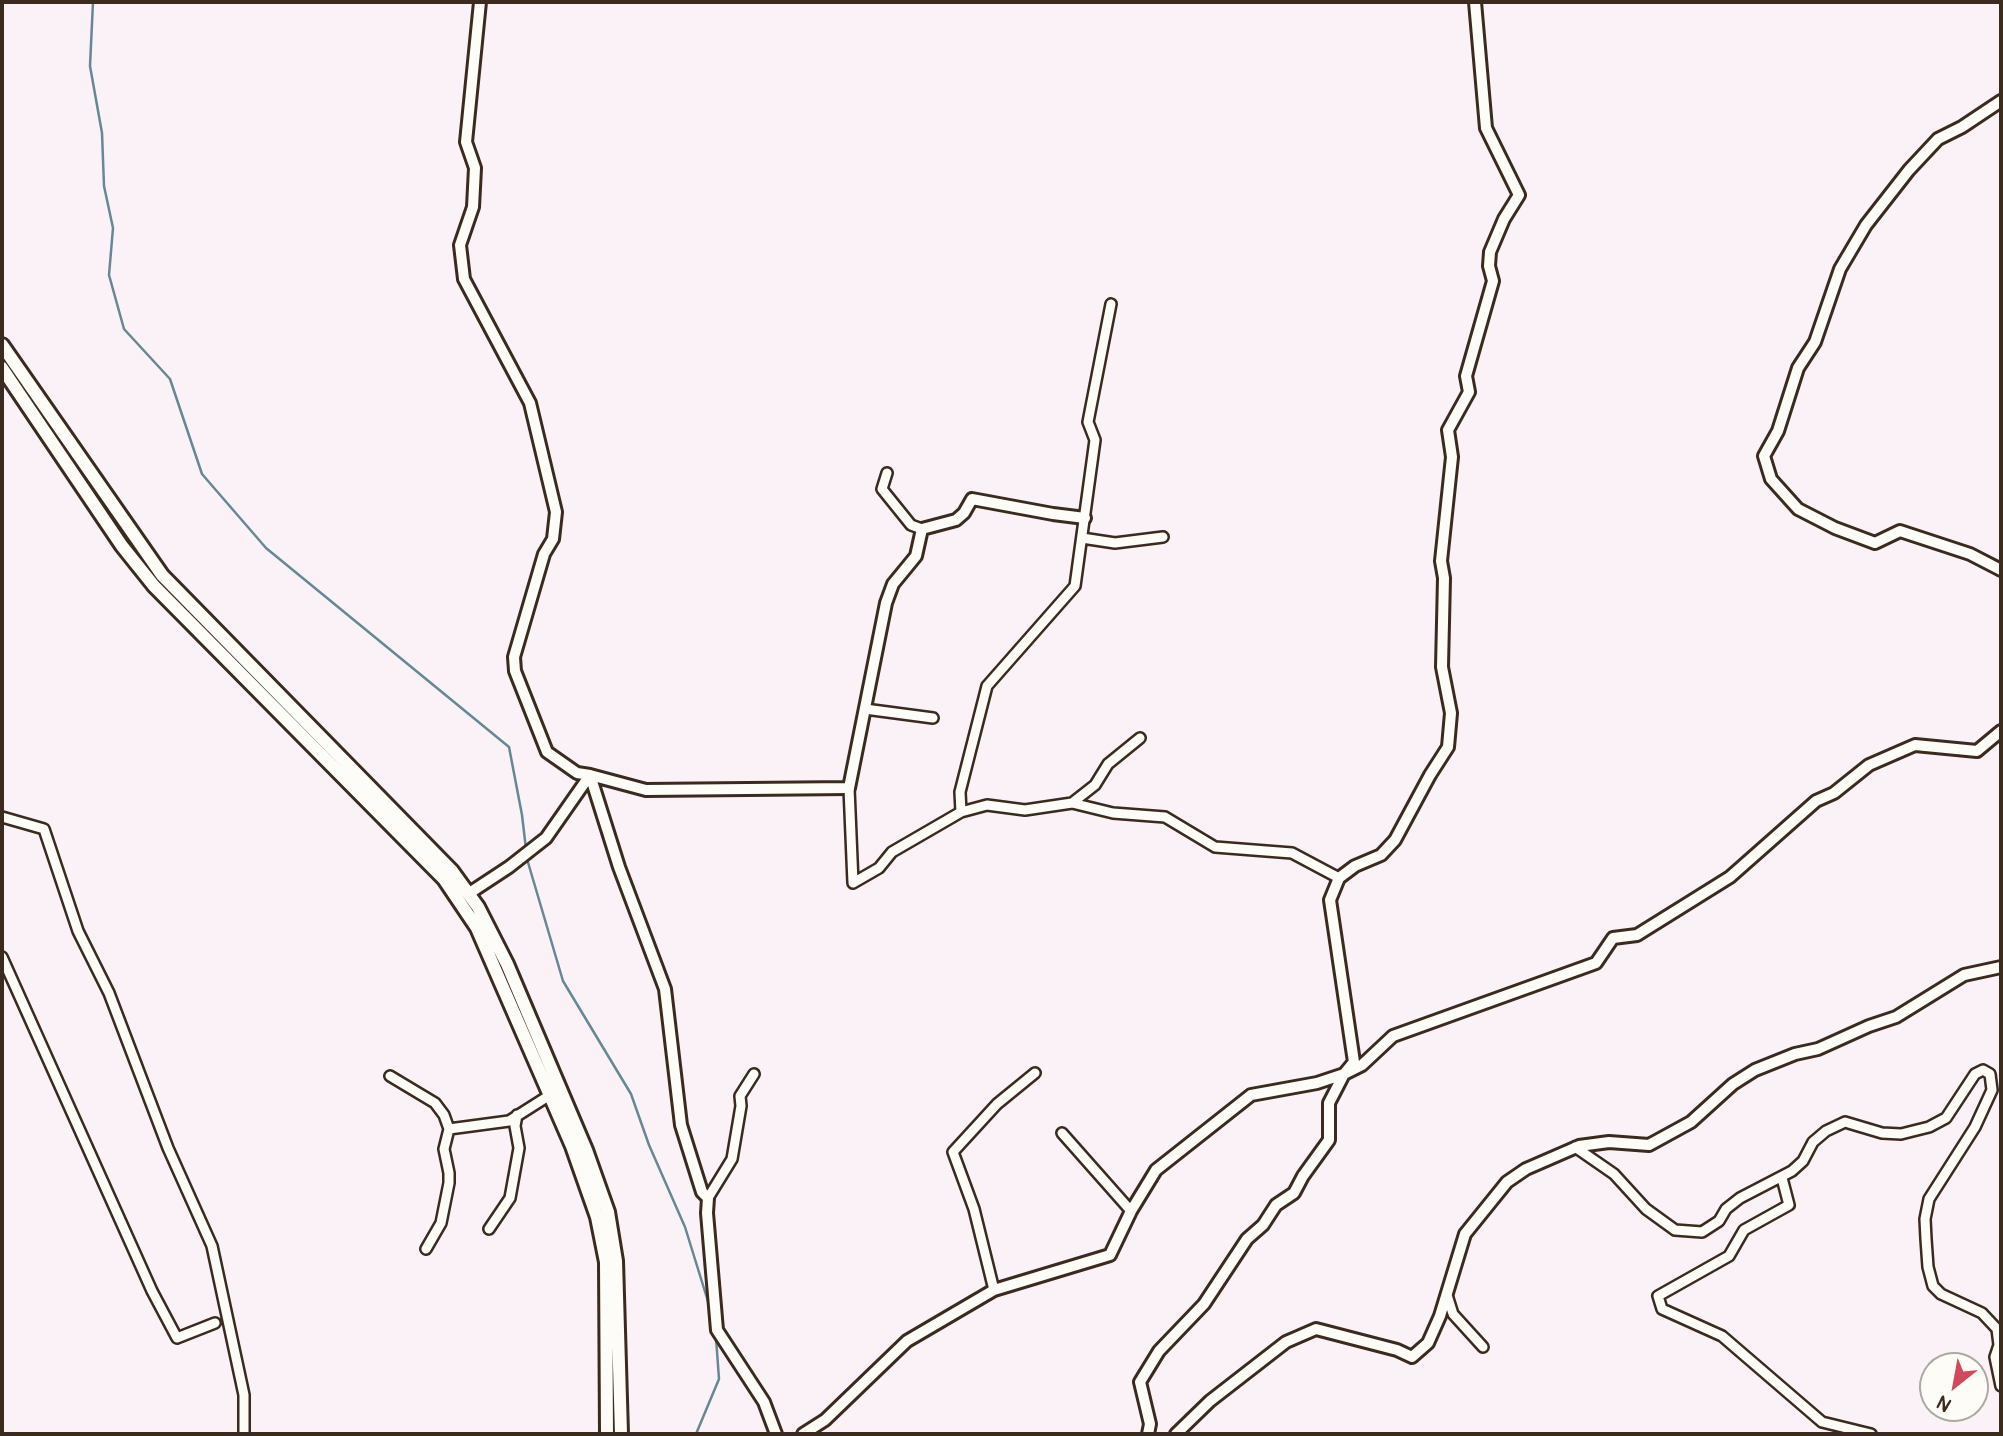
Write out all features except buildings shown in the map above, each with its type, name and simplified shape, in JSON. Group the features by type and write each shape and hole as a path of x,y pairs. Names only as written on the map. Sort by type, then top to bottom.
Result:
{"main road":[{"path":"2,345 163,575 452,872 478,907 507,964 586,1150 608,1212 616,1261 621,1434"},
{"path":"2,368 122,546 154,586 444,879 477,928 572,1146 597,1217 606,1262 607,1434"}],"street":[{"path":"480,2 466,142 475,168 473,207 460,245 464,279 530,403 556,512 553,538 544,554 514,657 515,671 547,752 577,773 646,790 849,788"},
{"path":"1148,1434 1150,1424 1140,1382 1159,1351 1204,1304 1247,1239 1263,1225 1276,1205 1294,1193 1329,1140 1329,1103 1344,1074 1354,1062 1330,900 1339,878 1354,866 1381,855 1395,840 1448,747 1451,713 1441,667 1444,578 1441,561 1452,457 1448,430 1469,392 1466,376 1493,281 1489,266 1490,252 1504,219 1519,195 1486,128 1475,2"},
{"path":"2001,101 1962,127 1938,139 1909,170 1866,225 1840,269 1815,342 1798,368 1779,430 1764,456 1771,479 1798,509 1835,528 1875,543 1900,531 1970,554 2001,570"},
{"path":"961,813 960,792 987,686 1075,586 1095,440 1088,422 1111,304"},
{"path":"887,473 883,489 911,526 922,529 956,520 964,513 971,499 1085,518"},
{"path":"922,529 916,556 892,584 886,603 849,788 853,883 879,868 892,852 961,813 987,805 1025,810 1072,803 1113,813 1165,817 1215,847 1292,853 1339,878"},
{"path":"1082,538 1115,543 1163,537"},
{"path":"865,709 933,718"},
{"path":"803,1434 825,1420 907,1341 994,1290 1110,1255 1131,1211 1156,1170 1251,1095 1317,1083 1344,1074 1362,1065 1393,1037 1596,963 1614,938 1637,935 1730,877 1816,801 1834,793 1870,765 1915,745 1977,751 2001,732"},
{"path":"1072,803 1095,785 1108,764 1140,738"},
{"path":"468,894 546,838 590,775"},
{"path":"590,775 620,867 665,989 681,1125 702,1192 708,1198"},
{"path":"2,817 44,829 78,931 109,993 168,1147 212,1246 244,1395 244,1434"},
{"path":"2,957 152,1291 177,1338 215,1323"},
{"path":"1176,1434 1210,1401 1286,1342 1316,1329 1397,1350 1412,1357 1428,1343 1440,1316 1465,1234 1507,1182 1545,1159 1575,1147 1609,1142 1649,1145 1691,1122 1733,1084 1755,1070 1795,1054 1818,1049 1896,1017 1964,975 2001,967"},
{"path":"1575,1147 1614,1174 1646,1209 1675,1230 1702,1232 1719,1221 1726,1209 1740,1198 1782,1178 1803,1161 1813,1142 1835,1126 1845,1122 1882,1133 1901,1134 1929,1127 1946,1118 1975,1074 1983,1070 1990,1074 1992,1090 1984,1109 1930,1199 1925,1219 1926,1240 1933,1286 1941,1294 1982,1313 1997,1329 1999,1345 1995,1357 2001,1386"},
{"path":"994,1290 974,1209 953,1152 997,1104 1035,1073"},
{"path":"754,1074 740,1096 733,1159 708,1198 707,1213 717,1330 764,1402 776,1434"},
{"path":"390,1076 435,1103 444,1115 449,1129 444,1149 449,1183 441,1223 426,1249"},
{"path":"449,1129 509,1121 550,1095"},
{"path":"489,1229 510,1198 519,1148 515,1126 517,1115"},
{"path":"1062,1133 1131,1211"},
{"path":"1782,1178 1789,1205 1744,1230 1729,1256 1658,1296 1662,1308 1722,1336 1822,1422 1871,1434"},
{"path":"1447,1290 1447,1302 1453,1314 1483,1347"}],"waterway":[{"path":"93,2 90,66 102,133 104,186 113,228 109,275 124,329 170,379 202,474 266,548 509,747 526,849"},
{"path":"527,859 563,981 631,1094 649,1145 685,1227 711,1311"},
{"path":"696,1434 719,1379 716,1338"}]}
